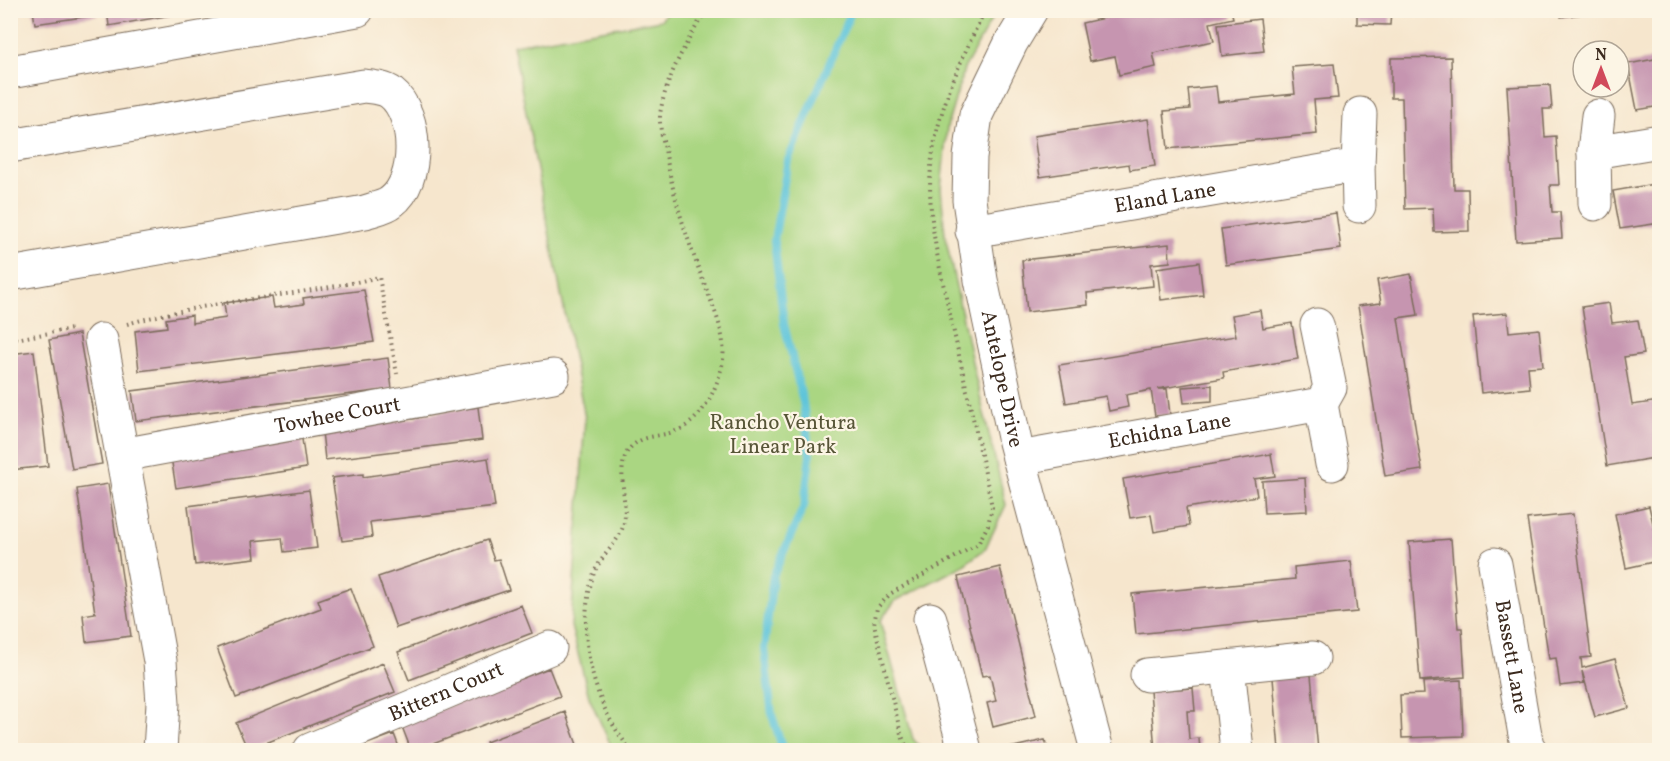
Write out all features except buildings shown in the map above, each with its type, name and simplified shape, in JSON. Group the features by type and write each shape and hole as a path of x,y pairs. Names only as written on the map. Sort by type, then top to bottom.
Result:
{"street":[{"path":"10,66 11,72 208,23 357,10"},
{"name":"Antelope Drive","path":"1031,10 1011,43 976,115 970,157 969,200 972,231 1019,458 1031,509 1075,658 1097,750"},
{"path":"10,146 364,86 390,91 406,109 412,135 410,174 392,201 365,212 10,274"},
{"path":"1359,206 1360,114"},
{"path":"1595,204 1594,152 1598,116"},
{"path":"1594,152 1659,141"},
{"name":"Eland Lane","path":"972,231 1358,165"},
{"path":"1317,325 1330,388 1321,404 1332,464"},
{"path":"97,331 160,661 163,702 160,750"},
{"name":"Towhee Court","path":"122,455 553,376"},
{"name":"Echidna Lane","path":"1019,458 1321,404"},
{"name":"Bassett Lane","path":"1495,564 1527,749"},
{"path":"930,619 965,750"},
{"name":"Bittern Court","path":"310,750 550,648"},
{"path":"1147,675 1313,658"},
{"path":"1228,667 1237,750"}],"path":[{"path":"631,750 614,726 596,685 588,651 588,611 592,577 600,558 623,530 626,507 623,473 625,458 630,447 643,438 675,432 696,418 711,397 722,369 724,342 718,318 672,193 660,122 661,109 668,86 705,10"},
{"path":"909,750 901,734 874,624 877,608 890,594 978,544 988,525 992,507 943,284 932,215 933,153 944,105 958,67 985,10"},
{"path":"10,340 97,331 161,314 282,296 379,277 402,404"}],"green space":[{"name":"Rancho Ventura Linear Park","path":"669,10 996,11 964,69 947,127 941,189 945,235 975,376 1006,505 985,549 962,566 895,601 880,621 913,739 923,750 613,750 589,697 571,626 585,418 513,45 661,20"}],"waterway":[{"path":"783,750 772,715 764,649 773,576 804,506 810,456 803,402 784,324 774,241 788,160 852,10"}]}
